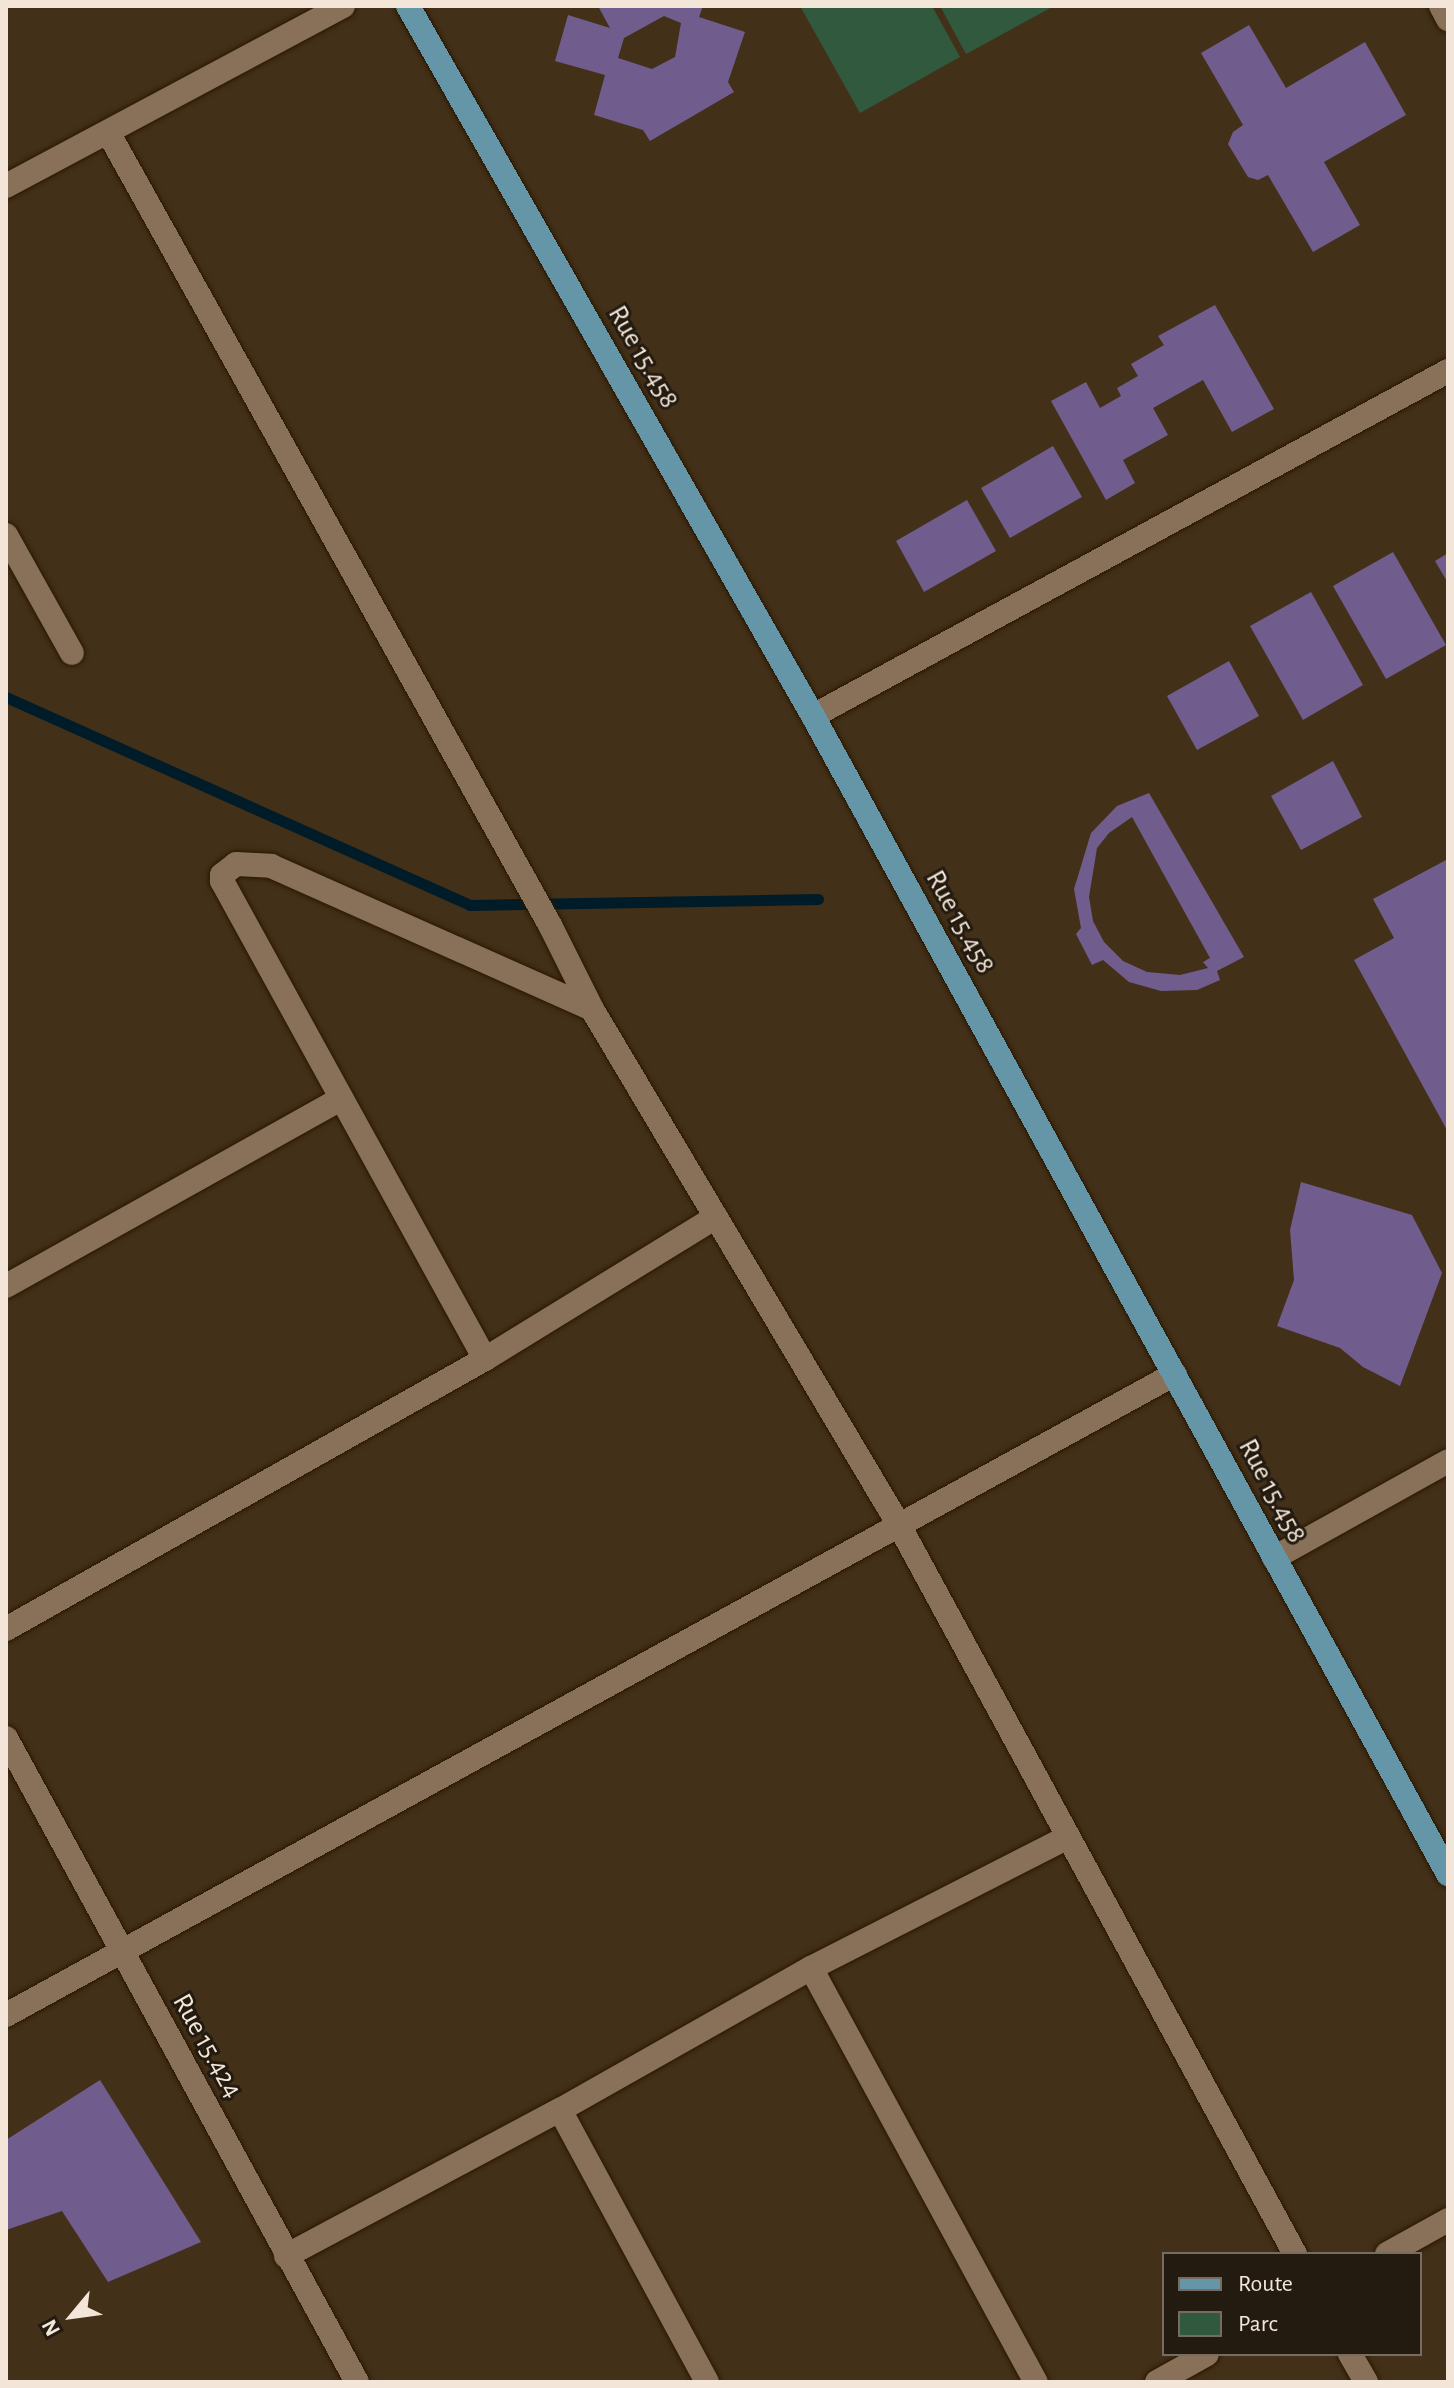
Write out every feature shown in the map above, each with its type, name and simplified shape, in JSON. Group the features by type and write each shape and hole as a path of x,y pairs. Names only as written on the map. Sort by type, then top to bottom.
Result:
{"main road":[{"name":"Rue 15.458","path":"408,6 813,716 1448,1874"}],"street":[{"path":"6,186 343,6"},
{"path":"1441,6 1448,19"},
{"path":"108,132 550,925 592,1009 899,1525 1294,2252"},
{"path":"813,716 1448,371"},
{"path":"6,535 72,653"},
{"path":"485,1359 222,881 223,872 241,864 271,866 592,1009"},
{"path":"6,1286 341,1099"},
{"path":"6,1629 485,1359 716,1217"},
{"path":"6,2015 1175,1374"},
{"path":"1274,1558 1448,1461"},
{"name":"Rue 15.424","path":"6,1738 357,2382"},
{"path":"286,2256 560,2110 811,1968 1068,1837"},
{"path":"811,1968 1036,2382"},
{"path":"560,2110 707,2382"},
{"path":"1391,2252 1448,2220"},
{"path":"1157,2382 1203,2356"},
{"path":"1351,2356 1366,2382"}],"green space":[{"path":"800,6 932,6 960,57 860,113"},
{"path":"940,6 1054,6 966,54"}],"building":[{"path":"598,6 703,6 699,17 745,32 728,82 734,92 650,141 643,130 594,115 605,75 555,61 568,15 610,28","holes":["664,16 681,23 675,57 652,69 618,58 624,38"]},
{"path":"1249,25 1286,88 1365,42 1406,115 1324,162 1360,225 1313,252 1268,175 1258,180 1248,177 1228,144 1233,132 1243,125 1201,53"},
{"path":"1215,305 1274,409 1232,432 1203,380 1153,408 1168,435 1123,460 1135,483 1106,500 1051,401 1086,382 1100,408 1121,396 1117,388 1138,376 1131,364 1164,345 1158,336"},
{"path":"1053,446 1082,497 1010,538 981,488"},
{"path":"967,500 996,551 924,592 896,541"},
{"path":"1393,552 1446,645 1386,679 1333,586"},
{"path":"1448,553 1448,583 1435,561"},
{"path":"1311,592 1363,685 1303,720 1250,626"},
{"path":"1229,661 1259,716 1197,750 1167,696"},
{"path":"1333,761 1362,817 1301,850 1271,796"},
{"path":"1149,793 1244,957 1217,971 1220,980 1197,990 1161,991 1129,982 1103,960 1092,965 1076,934 1081,928 1074,889 1091,833 1117,806","holes":["1132,817 1210,958 1203,962 1208,968 1180,975 1147,972 1123,961 1104,942 1093,921 1089,897 1097,848 1109,833"]},
{"path":"1448,859 1448,1132 1354,960 1394,938 1373,899"},
{"path":"1301,1182 1412,1215 1442,1273 1400,1386 1363,1367 1340,1348 1277,1326 1294,1280 1290,1230"},
{"path":"100,2080 201,2242 108,2282 62,2211 6,2230 6,2140"}],"waterway":[{"path":"6,697 470,905 818,899"}]}
